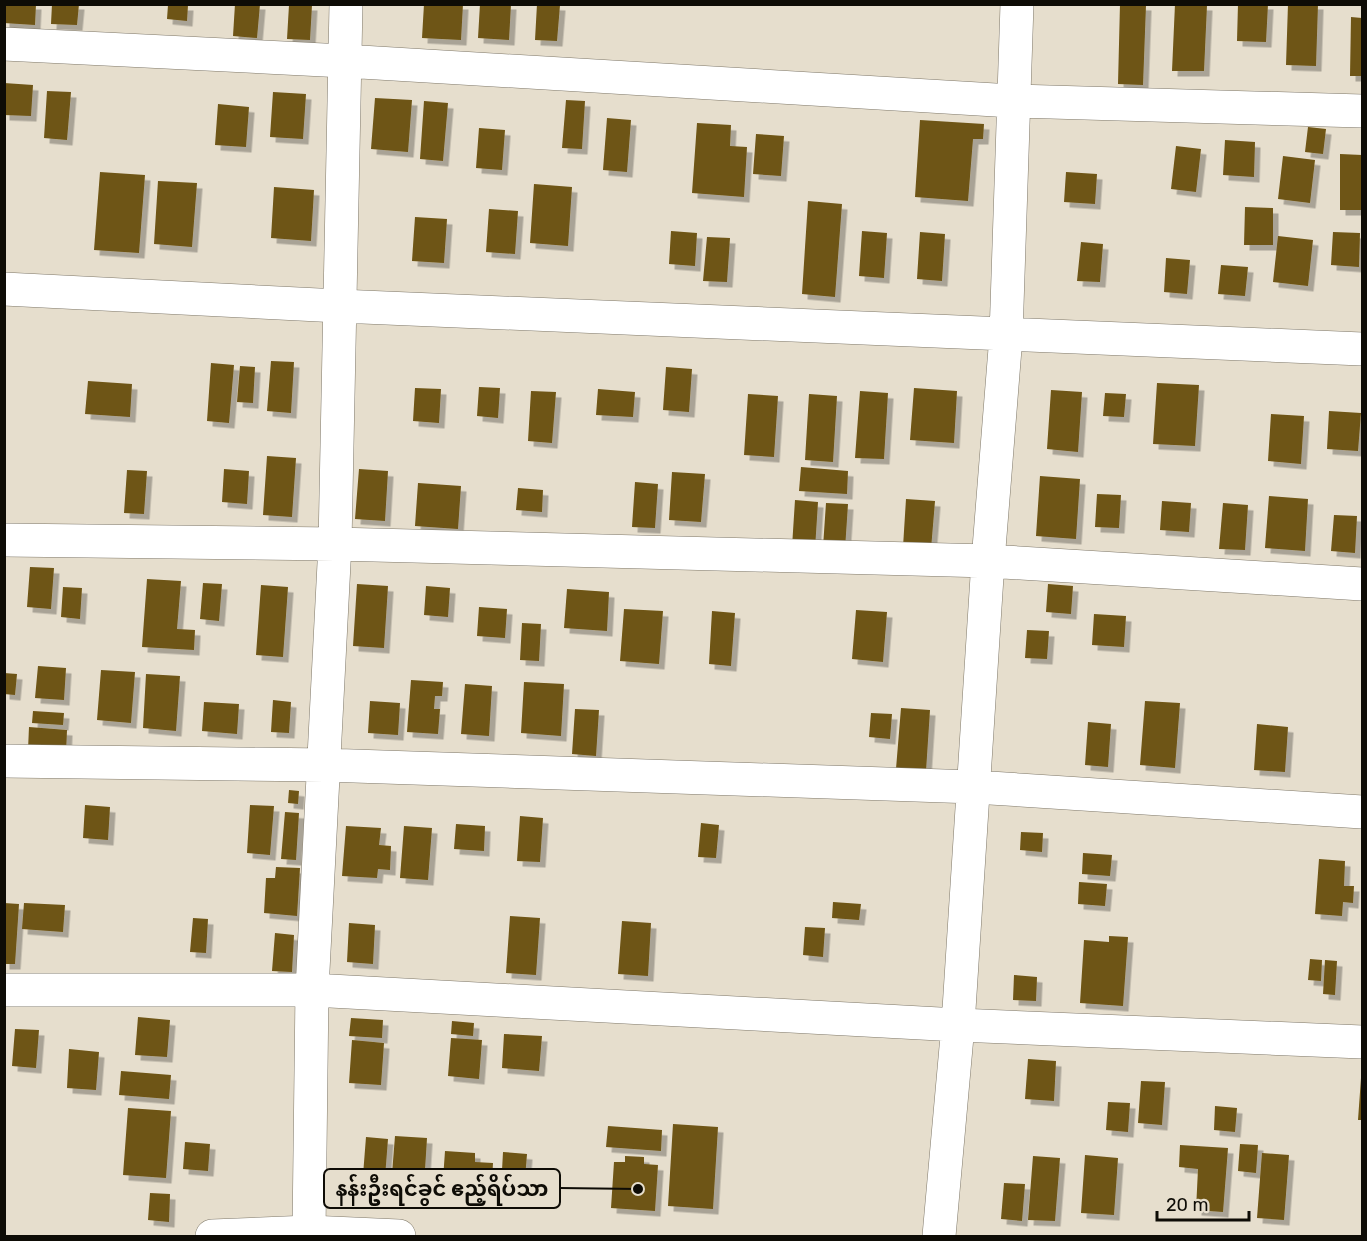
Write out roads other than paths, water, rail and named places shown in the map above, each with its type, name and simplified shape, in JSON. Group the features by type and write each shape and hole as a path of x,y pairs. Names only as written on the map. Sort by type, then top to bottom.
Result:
{"street":[{"path":"309,1233 312,990 335,544 346,4"},
{"path":"939,1236 958,1025 988,561 1006,336 1017,4"},
{"path":"4,44 344,61 1012,101 1362,111"},
{"path":"4,289 1006,336 1362,349"},
{"path":"4,540 335,544 988,561 1362,584"},
{"path":"4,761 324,765 974,787 1362,812"},
{"path":"4,990 312,990 958,1025 1362,1042"},
{"path":"213,1236 309,1233 399,1236"}],"place":[{"name":"နန်းဦးရင်ခွင် ဧည့်ရိပ်သာ","path":"638,1189"}]}
